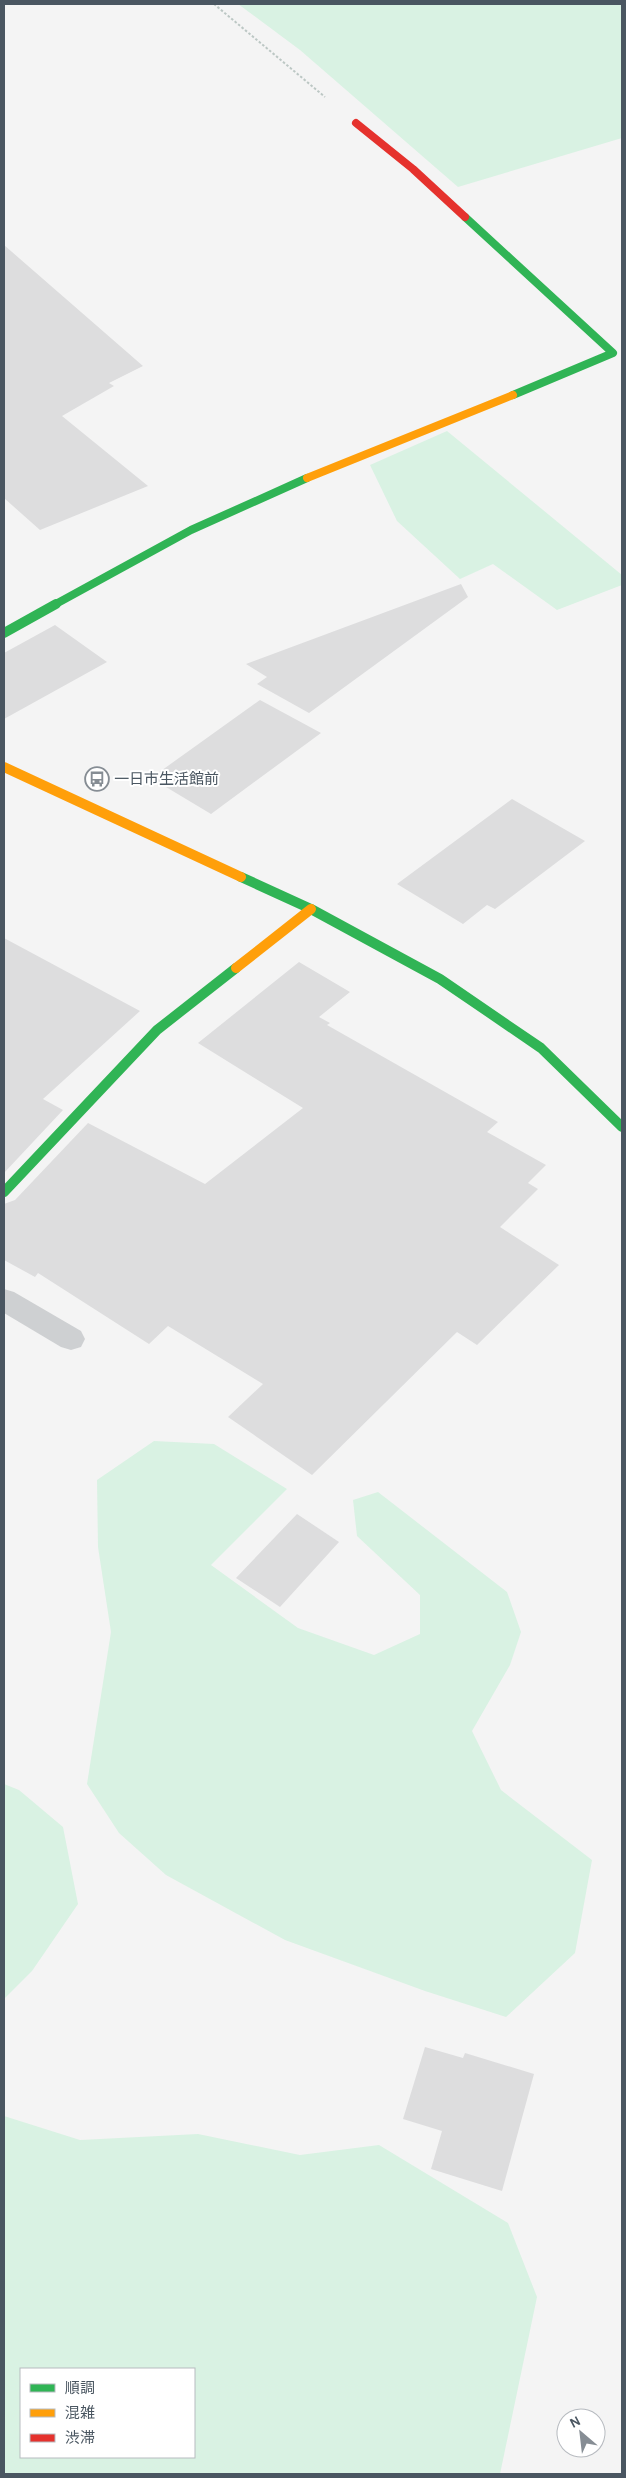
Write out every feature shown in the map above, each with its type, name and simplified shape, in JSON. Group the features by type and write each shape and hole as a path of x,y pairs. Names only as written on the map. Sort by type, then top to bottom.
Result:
{"street":[{"path":"4,633 141,557 258,496 366,456 613,353 413,169 356,123"},
{"path":"4,767 311,909 440,978 533,1043 622,1127"},
{"path":"4,1192 157,1030 311,909"},
{"path":"4,1300 71,1339"}],"path":[{"path":"214,4 356,123"}],"green space":[{"path":"238,4 622,4 622,138 458,187 300,50"},
{"path":"447,431 622,575 622,585 557,610 493,564 460,579 397,521 370,465"},
{"path":"154,1441 214,1444 287,1489 211,1565 298,1628 374,1655 420,1634 420,1595 357,1536 353,1500 378,1492 507,1592 521,1632 510,1665 472,1731 501,1790 592,1860 575,1953 506,2017 425,1991 285,1940 166,1875 119,1833 87,1784 111,1632 98,1547 97,1480"},
{"path":"4,1784 19,1790 63,1827 78,1904 32,1971 4,1999"},
{"path":"4,2116 80,2140 198,2134 300,2155 379,2145 508,2223 537,2297 500,2474 4,2474"}],"building":[{"path":"4,245 143,366 109,383 114,386 62,416 148,486 40,530 4,498"},
{"path":"461,584 468,597 309,713 257,684 267,677 246,664"},
{"path":"55,625 107,662 4,719 4,653"},
{"path":"260,700 321,733 211,814 151,778"},
{"path":"512,799 585,841 495,909 487,905 463,924 397,884"},
{"path":"4,938 140,1011 43,1099 63,1110 4,1173"},
{"path":"299,962 350,992 319,1017 330,1023 327,1025 498,1122 487,1132 546,1165 528,1183 538,1189 500,1227 559,1265 477,1345 457,1332 312,1475 228,1417 263,1384 168,1326 149,1344 38,1273 35,1277 4,1260 4,1204 15,1200 88,1123 205,1184 303,1108 198,1043"},
{"path":"297,1514 339,1542 280,1607 236,1578"},
{"path":"425,2047 463,2058 465,2053 534,2074 502,2191 431,2169 442,2131 403,2119"}],"traffic: fast":[{"path":"465,217 613,353 513,395"},
{"path":"4,633 115,570 191,530 229,511 307,478"},
{"path":"241,877 311,909 440,979 541,1048 622,1127"},
{"path":"4,1192 157,1030 236,968"}],"traffic: slow":[{"path":"307,478 513,395"},
{"path":"4,767 241,877"},
{"path":"236,968 311,909"}],"traffic: jam":[{"path":"356,123 413,169 465,217"}],"place":[{"name":"一日市生活館前","path":"97,779"}]}
